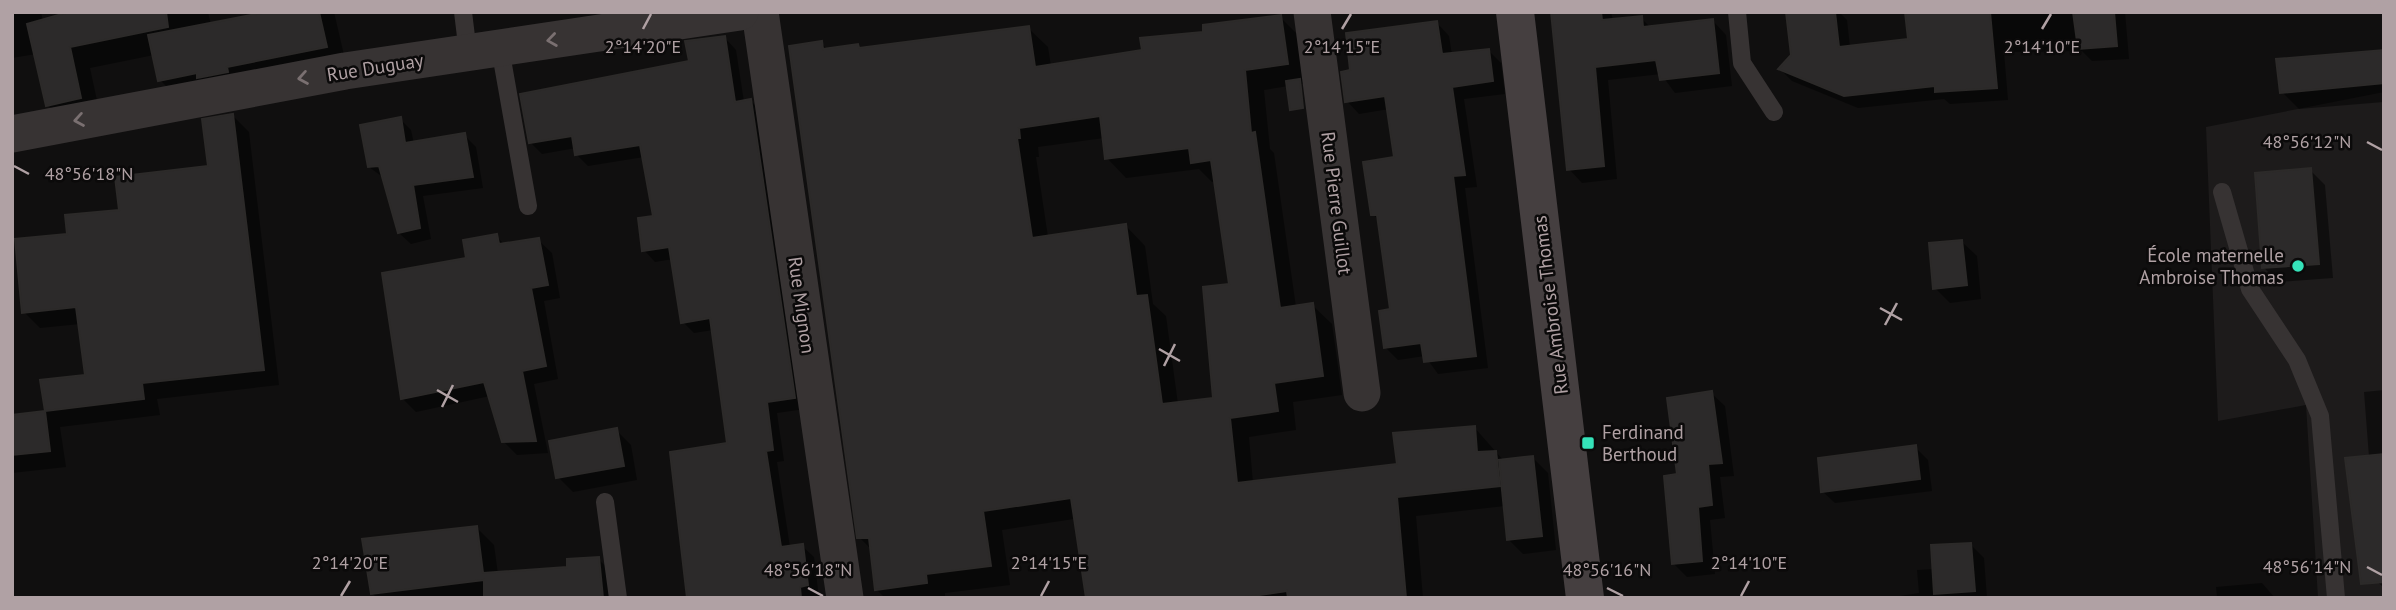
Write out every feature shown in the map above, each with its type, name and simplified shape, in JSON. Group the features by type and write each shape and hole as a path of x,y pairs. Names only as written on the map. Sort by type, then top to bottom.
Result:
{"street":[{"name":"Rue Duguay","path":"12,134 345,71 484,50 619,21 740,12"},
{"name":"Rue Mignon","path":"760,12 845,598"},
{"name":"Rue Pierre Guillot","path":"1312,12 1362,393"},
{"name":"Rue Ambroise Thomas","path":"1515,12 1585,598"}],"lane":[{"path":"463,12 484,50 528,206"},
{"path":"1737,12 1742,63 1774,112"},
{"path":"2222,192 2250,289 2297,360 2320,416 2336,598"},
{"path":"605,502 618,598"}],"shaded area":[{"name":"École maternelle Ambroise Thomas","path":"2384,92 2384,598 2318,598 2306,405 2218,421 2206,127"}],"building":[{"path":"69,12 166,12 168,27 70,47 81,98 46,106 27,24"},
{"path":"267,12 319,12 327,47 227,67 228,72 197,78 197,73 158,81 148,35"},
{"path":"1551,12 1601,12 1602,20 1642,16 1643,27 1713,19 1719,73 1660,80 1656,60 1595,67 1604,166 1567,170"},
{"path":"1786,12 1835,12 1839,47 1908,39 1905,12 1990,12 1997,88 1935,92 1935,86 1844,96 1778,69 1791,55"},
{"path":"2073,12 2114,12 2117,46 2078,49"},
{"path":"1281,15 1288,64 1245,70 1251,133 1255,132 1280,308 1313,303 1323,376 1274,383 1278,411 1230,418 1237,483 1397,464 1393,433 1475,426 1477,452 1496,451 1500,486 1397,497 1406,598 1288,598 1287,591 1238,598 1086,598 1071,498 983,511 991,566 926,574 927,583 875,590 869,538 857,538 789,46 822,41 823,49 858,44 859,48 1029,26 1035,67 1142,50 1140,38 1203,32 1203,25","holes":["1100,116 1105,159 1189,148 1191,163 1211,160 1229,284 1203,287 1213,398 1162,404 1147,295 1136,296 1126,224 1032,238 1017,138 1020,138 1019,128"]},
{"path":"1437,21 1442,54 1489,49 1493,81 1452,87 1465,175 1453,176 1476,356 1424,362 1421,343 1384,348 1379,311 1390,309 1377,215 1371,215 1363,162 1394,157 1385,96 1345,102 1341,72 1350,70 1346,33"},
{"path":"725,36 735,102 751,99 795,398 767,402 773,450 766,451 781,547 803,544 808,585 800,587 801,598 687,598 670,452 727,443 710,318 681,323 669,247 642,251 638,218 653,216 640,145 575,155 572,136 529,143 520,94 689,61 685,41"},
{"path":"2384,50 2384,83 2280,93 2276,59"},
{"path":"1300,79 1303,108 1290,110 1286,81"},
{"path":"233,114 264,370 142,383 144,399 45,411 40,380 85,375 76,307 22,313 15,239 67,234 65,215 119,210 115,177 208,166 202,119"},
{"path":"401,117 405,143 465,133 473,177 413,185 420,228 398,233 379,166 368,167 360,125"},
{"path":"2311,168 2319,264 2262,268 2255,173"},
{"path":"497,234 499,244 539,238 548,285 531,288 546,366 522,371 536,441 502,442 484,382 401,399 382,273 466,258 463,240"},
{"path":"1962,240 1967,285 1933,289 1929,243"},
{"path":"1712,391 1722,463 1708,464 1712,505 1698,507 1702,561 1672,564 1664,476 1677,474 1667,398"},
{"path":"45,411 50,451 12,455 12,415"},
{"path":"617,428 624,466 556,478 549,441"},
{"path":"1916,445 1920,479 1821,492 1818,458"},
{"path":"2384,454 2384,582 2361,584 2345,458"},
{"path":"1533,456 1542,536 1507,540 1499,460"},
{"path":"477,526 483,573 567,567 567,559 599,557 603,598 484,598 484,580 371,594 362,539"},
{"path":"1971,543 1975,591 1934,594 1931,545"}],"place":[{"name":"École maternelle Ambroise Thomas","path":"2298,266"},
{"name":"Ferdinand Berthoud","path":"1588,443"}]}
